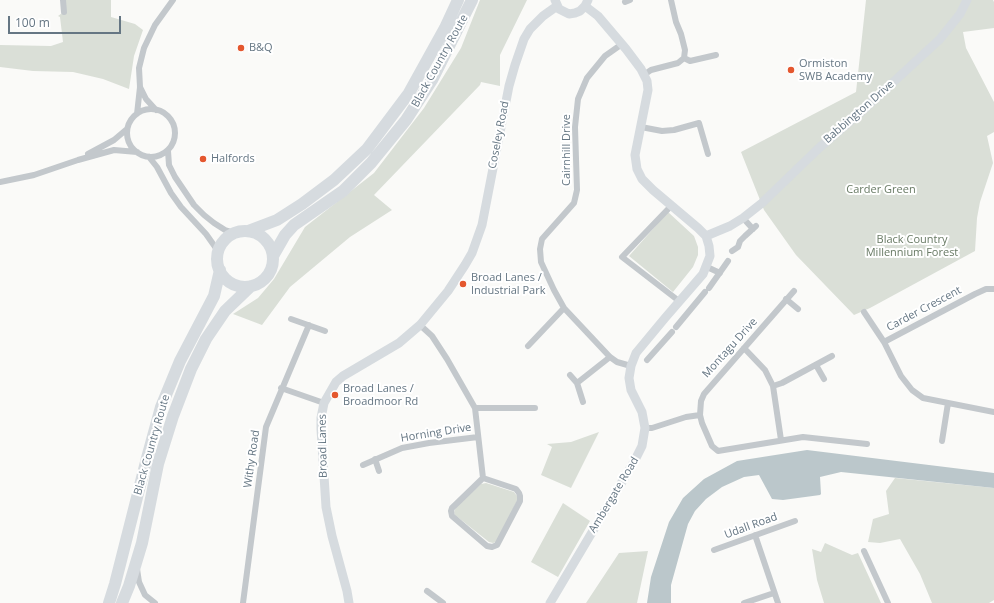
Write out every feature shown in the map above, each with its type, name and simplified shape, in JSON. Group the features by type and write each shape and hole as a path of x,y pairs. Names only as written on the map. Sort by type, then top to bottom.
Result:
{"highway":[{"name":"Black Country Route","path":"248,231 277,220 302,204 334,180 366,149 409,93 441,35 458,0"},
{"name":"Black Country Route","path":"273,256 285,235 294,224 342,190 371,163 406,120 432,80 468,11 472,0"},
{"path":"248,231 263,237 270,246 273,256 272,268 262,281 251,286 238,286 232,283 223,276 217,261 218,251 225,240 235,233 248,231"},
{"name":"Black Country Route","path":"109,603 116,584 161,408 180,361 214,296 220,270"},
{"name":"Black Country Route","path":"122,603 142,543 158,464 173,416 191,369 206,339 225,310 251,286"}],"street":[{"path":"63,0 64,12"},
{"path":"137,114 140,87 139,68 144,48 155,25 173,0"},
{"path":"645,74 651,70 678,63 684,58 685,50 671,0"},
{"name":"Babbington Drive","path":"706,236 730,226 762,203 819,148 862,111 940,39 960,14 967,0"},
{"path":"556,3 564,13 569,14 575,14 580,11 587,3 645,74 648,90 635,155 637,169 642,179 653,190 706,236 710,256 707,267 720,273"},
{"name":"Coseley Road","path":"459,275 472,253 482,225 509,86 519,52 530,29 556,3"},
{"name":"Cairnhill Drive","path":"622,44 605,56 587,78 578,99 575,127 577,190 574,203 542,239 540,249 541,262 564,308 610,357 618,362 631,366"},
{"path":"684,58 690,60 716,55"},
{"path":"140,87 146,99 156,110"},
{"path":"78,160 114,140 127,129 137,114 148,110 156,110 163,112 169,117 175,128 174,142 168,151 161,155 149,157"},
{"path":"641,127 662,131 674,130 699,123 708,154"},
{"path":"127,129 129,142 137,152"},
{"path":"0,182 34,175 114,150 137,152 149,157 157,167 171,193 181,207 206,234 218,251"},
{"path":"168,151 170,165 175,178 194,205 214,223 225,230 235,233"},
{"path":"672,205 622,257 681,299 694,305"},
{"path":"732,251 738,247 740,241 754,228 743,218"},
{"path":"647,360 674,330 728,262"},
{"name":"Ambergate Road","path":"550,603 636,460 642,446 645,428 642,412 631,390 629,378 631,366 636,353 703,274 707,267"},
{"name":"Broad Lanes","path":"349,603 326,507 321,429 321,418 324,403 336,382 343,376 399,343 420,325 438,304 459,275"},
{"name":"Carder Crescent","path":"994,289 986,289 975,294 884,342 901,376 912,390 923,398 994,412"},
{"name":"Montagu Drive","path":"781,440 718,451 712,446 702,423 700,415 701,401 707,389 794,291"},
{"path":"786,299 798,309"},
{"path":"528,346 564,308"},
{"path":"864,312 884,342"},
{"path":"291,319 325,331"},
{"name":"Withy Road","path":"243,603 266,427 308,325"},
{"path":"420,325 432,336 475,408 483,478"},
{"path":"648,338 659,347"},
{"path":"744,348 765,370 773,386 781,440 807,438 867,444"},
{"path":"773,386 782,383 832,356"},
{"path":"577,383 610,357"},
{"path":"816,365 824,379"},
{"path":"570,375 577,383 583,402"},
{"path":"281,388 324,403"},
{"path":"942,441 948,403"},
{"path":"475,408 535,408"},
{"path":"645,428 652,428 686,417 700,415"},
{"name":"Horning Drive","path":"363,465 402,448 478,437"},
{"path":"375,459 379,471"},
{"path":"483,478 516,489 520,496 520,501 497,545 492,547 487,546 452,516 451,511 452,508 483,478"},
{"name":"Udall Road","path":"714,550 795,521"},
{"path":"755,535 778,603"},
{"path":"864,551 888,603"},
{"path":"136,561 139,582 145,595 156,603"},
{"path":"428,591 443,603"},
{"path":"744,603 774,594"}],"green space":[{"path":"66,0 111,0 111,17 135,24 143,30 134,56 129,89 103,79 73,72 33,71 0,67 0,45 51,46 63,42 60,17 58,16 65,11"},
{"path":"480,0 527,0 500,55 500,86 481,82 480,85 374,195 392,210 350,237 290,287 262,325 233,314 258,298 274,279 305,227 374,173 424,108 461,48"},
{"name":"Carder Green","path":"866,0 993,0 994,28 963,32 966,48 994,102 994,132 987,136 993,163 980,202 977,218 975,251 870,308 854,315 796,255 764,210 741,152 856,92"},
{"path":"668,212 694,236 698,247 698,255 693,267 673,292 629,256"},
{"path":"599,432 571,488 541,475 552,447 547,444 571,442"},
{"path":"895,478 994,488 994,600 989,603 932,603 920,574 900,539 880,543 868,542 873,519 889,514 886,491"},
{"path":"486,483 514,492 517,496 517,501 496,542 493,543 489,542 455,515 454,512 456,507 481,484"},
{"path":"563,503 590,521 558,577 531,562"},
{"path":"825,543 852,555 858,553 881,603 824,603 817,580 812,549 821,552"},
{"path":"648,551 637,603 586,603 619,553"}],"shaded area":[{"path":"807,450 994,473 994,488 841,472 820,477 820,495 783,500 772,499 759,475 744,477 722,487 706,499 695,511 688,524 671,585 671,603 647,603 651,577 669,522 683,498 704,479 737,461"}],"place":[{"name":"B&Q","path":"241,48"},
{"name":"Ormiston SWB Academy","path":"791,70"},
{"name":"Halfords","path":"203,159"},
{"name":"Broad Lanes / Industrial Park","path":"463,284"},
{"name":"Broad Lanes / Broadmoor Rd","path":"335,395"}],"park label":[{"name":"Black Country Millennium Forest","path":"912,246"}]}
